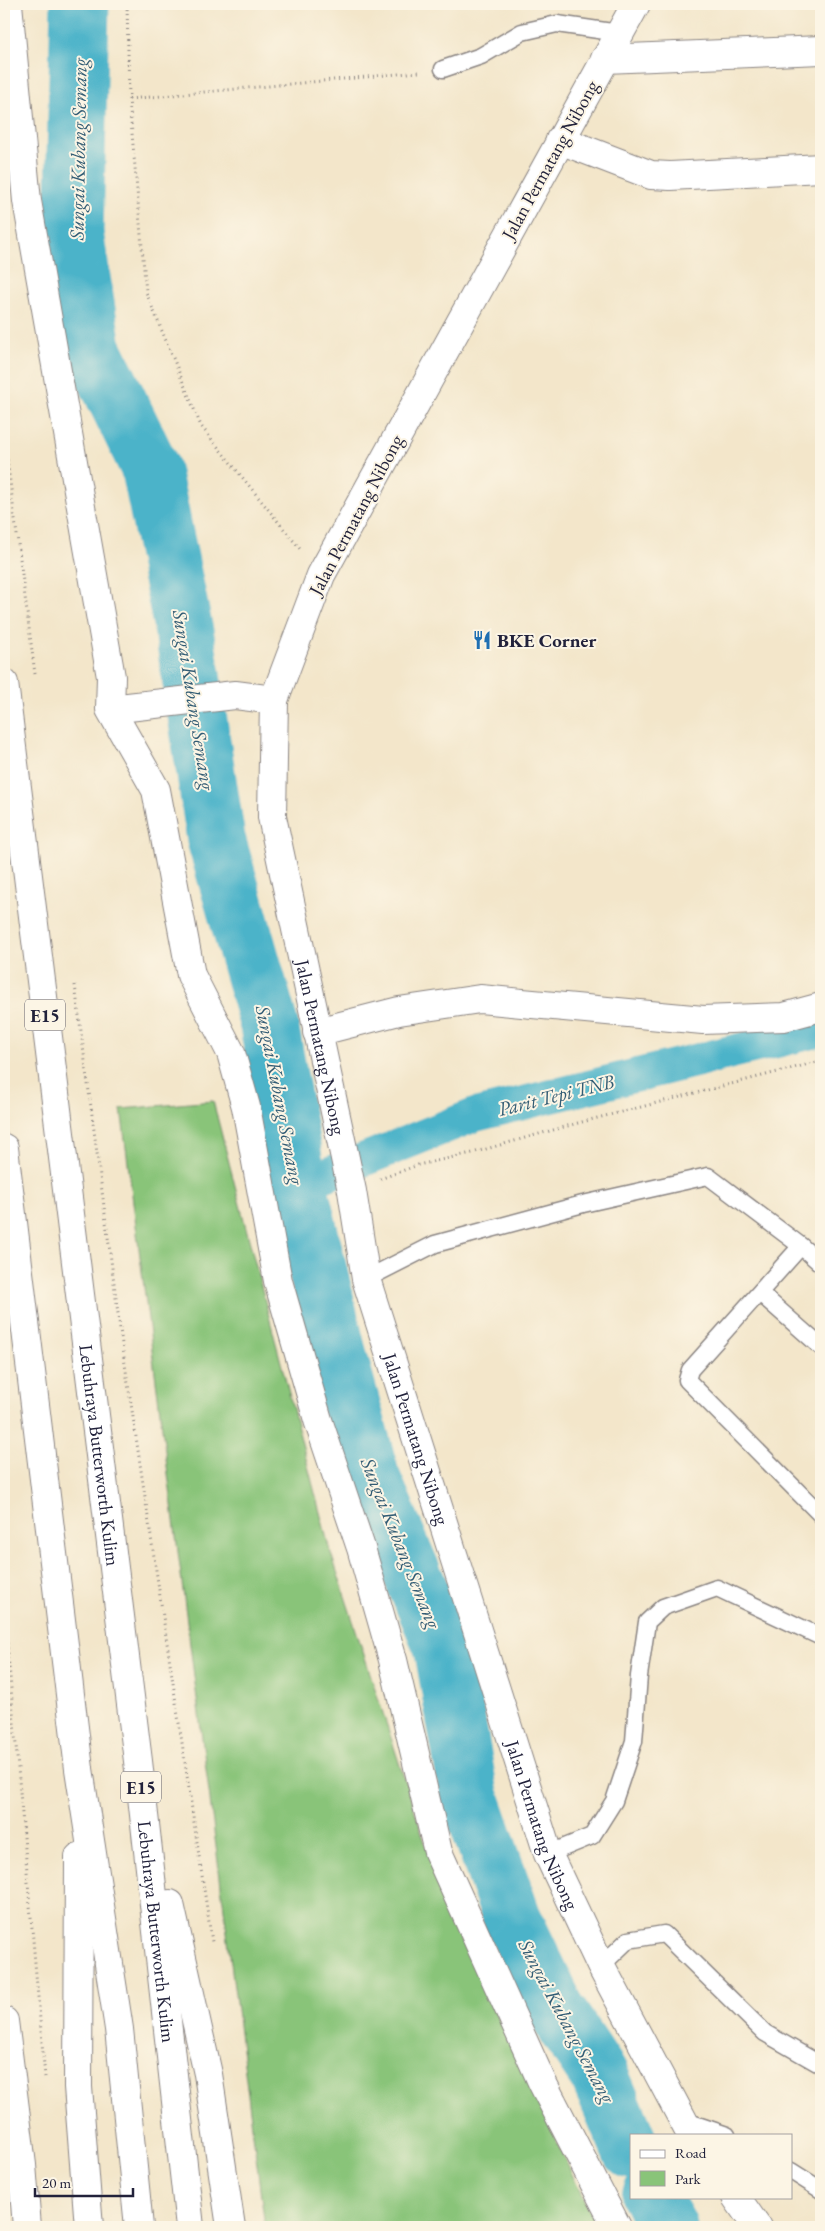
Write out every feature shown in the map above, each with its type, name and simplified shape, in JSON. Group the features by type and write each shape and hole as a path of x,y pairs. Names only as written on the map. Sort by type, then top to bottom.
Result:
{"main road":[{"path":"8,4 27,201 111,677 121,708 156,790 191,975 231,1053 246,1107 278,1280 318,1420 394,1660 438,1852 542,2082 617,2227"},
{"name":"Jalan Permatang Nibong","path":"636,4 321,575 274,700 272,817 349,1182 366,1279 548,1854 601,1966 689,2130"},
{"path":"606,59 821,50"},
{"path":"560,140 651,174 670,176 821,168"},
{"name":"Lebuhraya Butterworth Kulim","path":"4,683 138,1761 190,2227"},
{"path":"121,708 235,695 274,700"},
{"path":"317,1032 399,1011 480,999 703,1020 784,1017 821,1007"},
{"path":"4,1148 79,1769 119,2030 140,2227"},
{"path":"138,1761 208,2074 231,2227"},
{"path":"79,1769 78,2087 89,2227"},
{"path":"4,2022 22,2165 27,2227"},
{"path":"726,2198 742,2227"},
{"path":"737,2198 757,2227"}],"lane":[{"path":"443,69 481,56 522,32 556,24 619,34"},
{"path":"366,1279 435,1244 583,1204 708,1176 802,1246 821,1264"},
{"path":"802,1246 690,1370 687,1380 821,1515"},
{"path":"760,1293 821,1347"},
{"path":"548,1854 592,1836 614,1801 634,1741 639,1676 647,1622 663,1607 717,1588 821,1637"},
{"path":"601,1966 628,1940 664,1934 765,2033 821,2065"},
{"path":"689,2130 719,2134"},
{"path":"792,2172 821,2190"}],"path":[{"path":"127,4 129,99 146,292 201,426 321,575"},
{"path":"129,99 443,69"},
{"path":"349,1182 472,1153 578,1123 821,1061"},
{"path":"122,1344 214,1949"},
{"path":"4,1608 46,2084"}],"green space":[{"path":"213,1101 329,1547 447,1910 597,2227 265,2227 121,1109"}],"waterway":[{"name":"Sungai Kubang Semang","path":"80,4 74,233 92,348 151,470 185,637 216,839 269,1025 298,1186 336,1349 370,1476 443,1646 469,1795 512,1918 557,2012 599,2075 630,2148"},
{"name":"Parit Tepi TNB","path":"298,1186 475,1115 821,1030"},
{"name":"Sungai Kubang Semang","path":"652,2198 668,2227"}],"place":[{"name":"BKE Corner","path":"482,640"}]}
